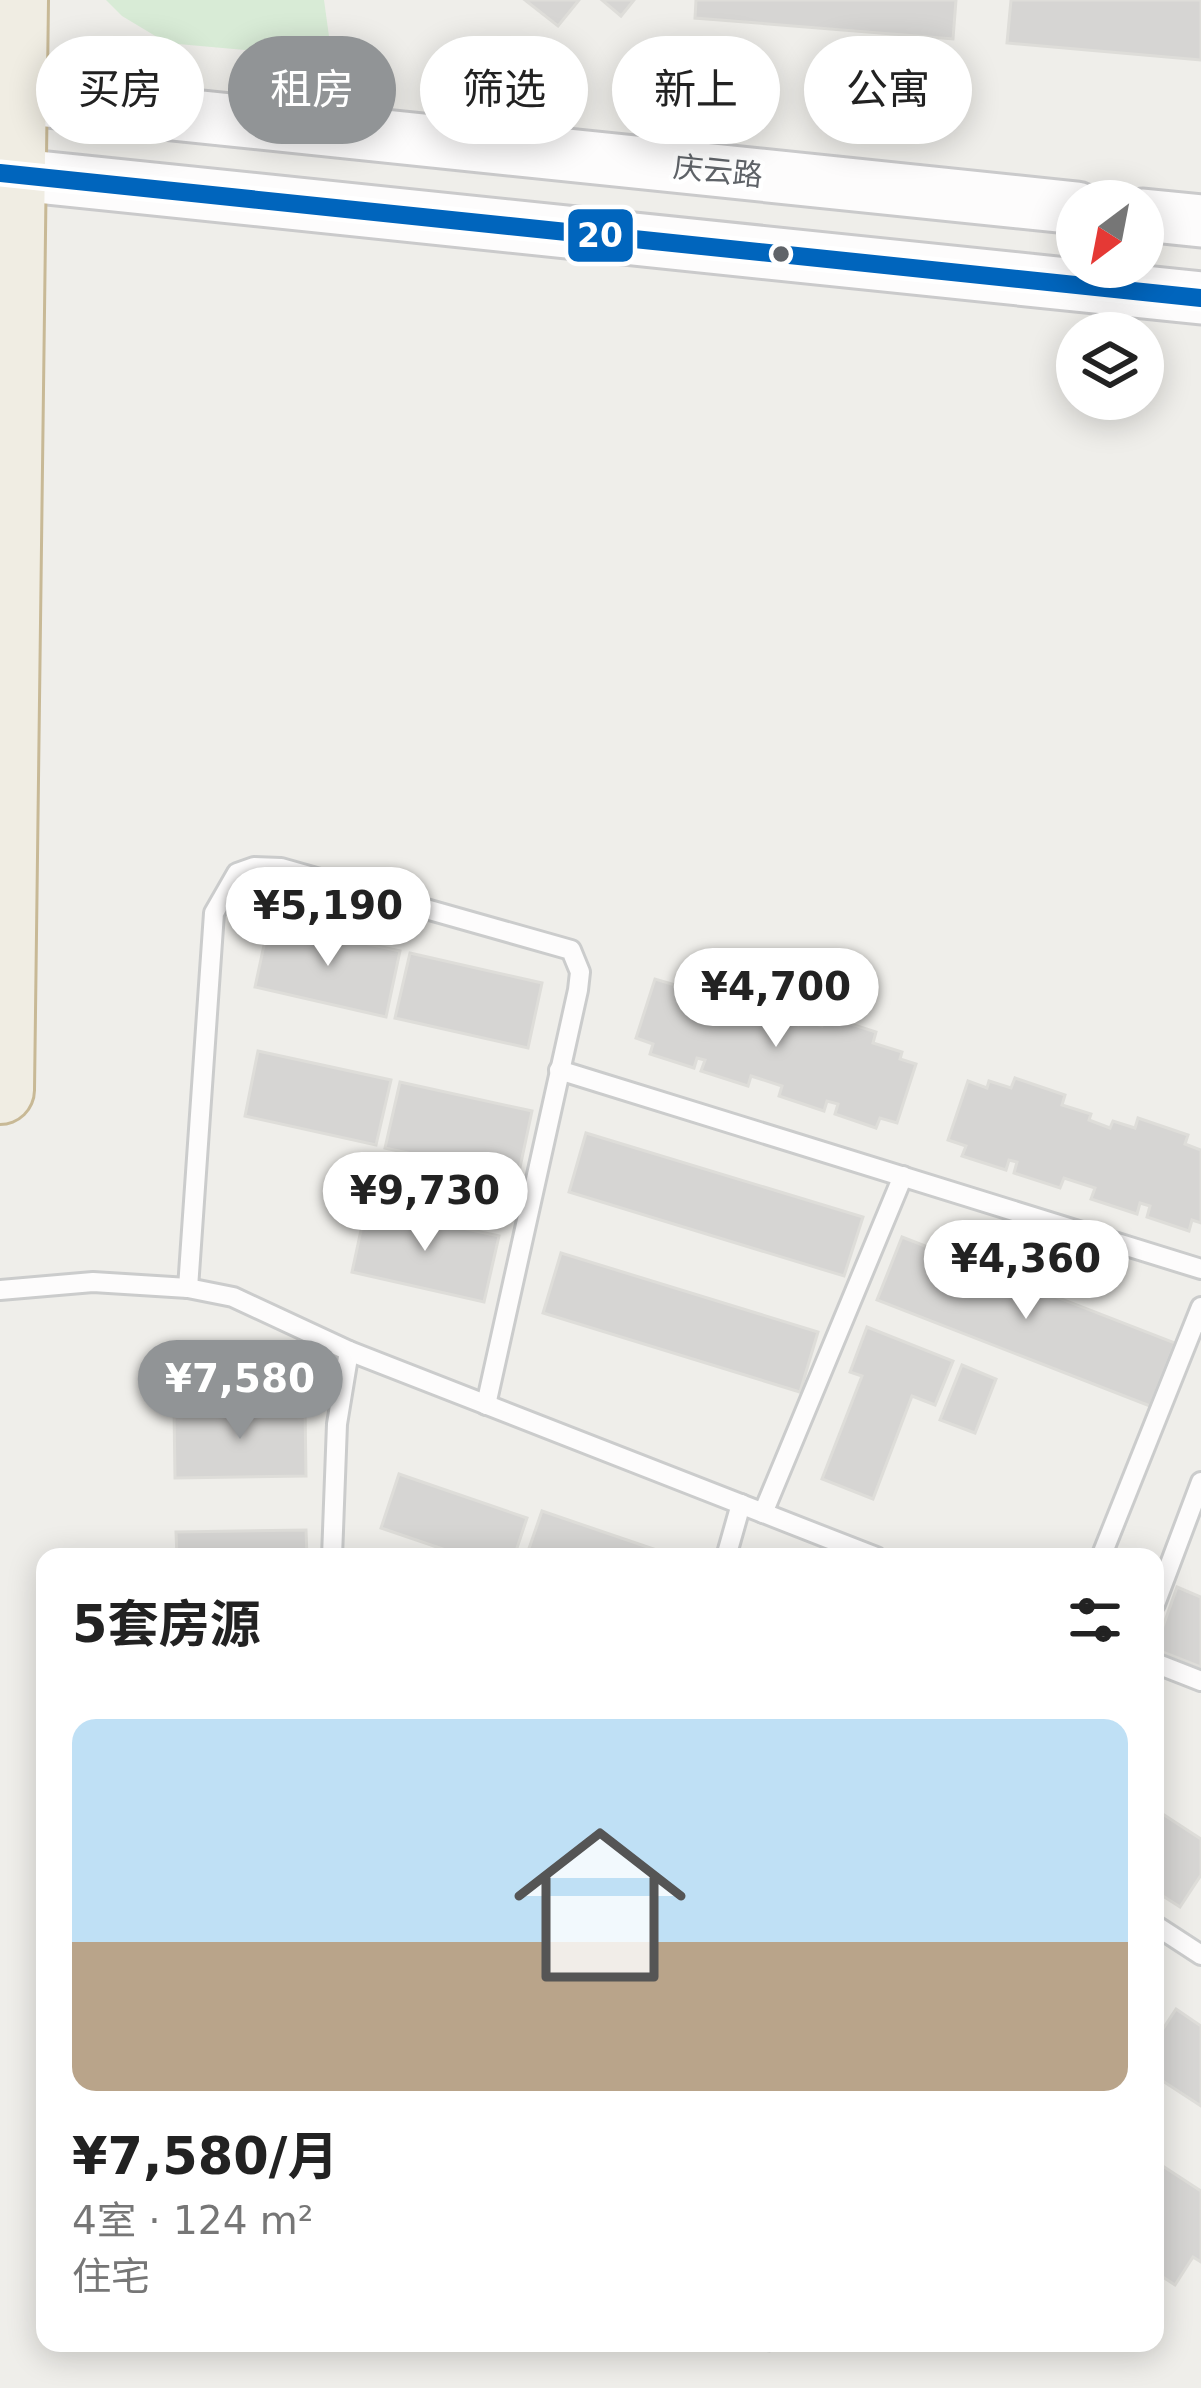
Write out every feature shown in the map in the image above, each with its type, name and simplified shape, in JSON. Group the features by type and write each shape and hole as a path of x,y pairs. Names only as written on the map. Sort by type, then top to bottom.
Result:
{"highway":[{"path":"0,1090 7,96 14,0"}],"main road":[{"name":"庆云路","path":"7,96 1056,206"},
{"path":"6,174 1201,298"},
{"path":"1164,217 1201,221"}],"lane":[{"path":"188,1288 214,913 237,873 254,867 281,868 571,950 580,972 578,989 486,1405"},
{"path":"559,1070 1201,1269"},
{"path":"763,1513 903,1176"},
{"path":"0,1290 93,1282 188,1288 233,1297 349,1351 852,1548"},
{"path":"1105,1548 1201,1307"},
{"path":"332,1548 337,1424 349,1351"},
{"path":"1164,1580 1201,1482"},
{"path":"728,1548 741,1504"},
{"path":"1164,1667 1201,1681"},
{"path":"1164,1931 1201,1955"}],"green space":[{"path":"106,0 324,0 329,36 228,36 228,49 204,46 204,36 155,36"}],"building":[{"path":"525,0 579,0 558,26"},
{"path":"602,0 634,0 621,16"},
{"path":"696,0 956,0 953,36 695,18"},
{"path":"1011,0 1201,0 1201,60 1007,43"},
{"path":"269,922 400,951 386,1017 255,987"},
{"path":"410,953 542,983 528,1048 395,1018"},
{"path":"703,976 753,993 750,1003 779,1013 776,1019 798,1025 800,1019 822,1026 826,1016 876,1032 873,1043 902,1052 900,1059 916,1064 897,1123 880,1118 876,1128 835,1114 838,1104 827,1101 824,1111 779,1096 782,1086 751,1076 748,1086 701,1071 705,1060 697,1058 694,1068 650,1054 653,1044 636,1038 655,979 699,986"},
{"path":"258,1051 391,1080 376,1145 245,1116"},
{"path":"1015,1078 1065,1095 1062,1105 1091,1114 1089,1120 1110,1128 1113,1121 1135,1128 1138,1118 1188,1135 1185,1144 1201,1150 1201,1223 1192,1220 1189,1231 1147,1217 1150,1206 1140,1203 1137,1214 1091,1199 1095,1188 1064,1178 1060,1188 1014,1173 1017,1162 1009,1160 1006,1170 962,1156 966,1146 948,1140 968,1081 987,1088 989,1081 1011,1088"},
{"path":"400,1082 532,1111 518,1177 385,1148"},
{"path":"586,1133 863,1217 844,1276 569,1192"},
{"path":"366,1207 499,1236 484,1302 352,1272"},
{"path":"902,1237 1175,1343 1150,1406 877,1300"},
{"path":"561,1253 818,1332 800,1392 543,1313"},
{"path":"867,1327 953,1361 935,1405 912,1396 873,1499 822,1479 862,1376 850,1372"},
{"path":"962,1365 996,1379 975,1433 940,1420"},
{"path":"305,1407 306,1476 175,1478 174,1408"},
{"path":"399,1474 527,1518 517,1548 440,1548 381,1528"},
{"path":"542,1511 651,1548 529,1548"},
{"path":"306,1530 307,1548 177,1548 176,1532"},
{"path":"1177,1587 1201,1597 1201,1667 1164,1653 1164,1624"},
{"path":"1164,1815 1201,1839 1201,1875 1180,1907 1164,1897"},
{"path":"1176,2009 1201,2026 1201,2106 1164,2082 1164,2027"},
{"path":"1164,2167 1201,2191 1201,2262 1193,2257 1175,2285 1164,2278"}],"transit line":[{"name":"20","path":"0,173 1201,298"}]}
